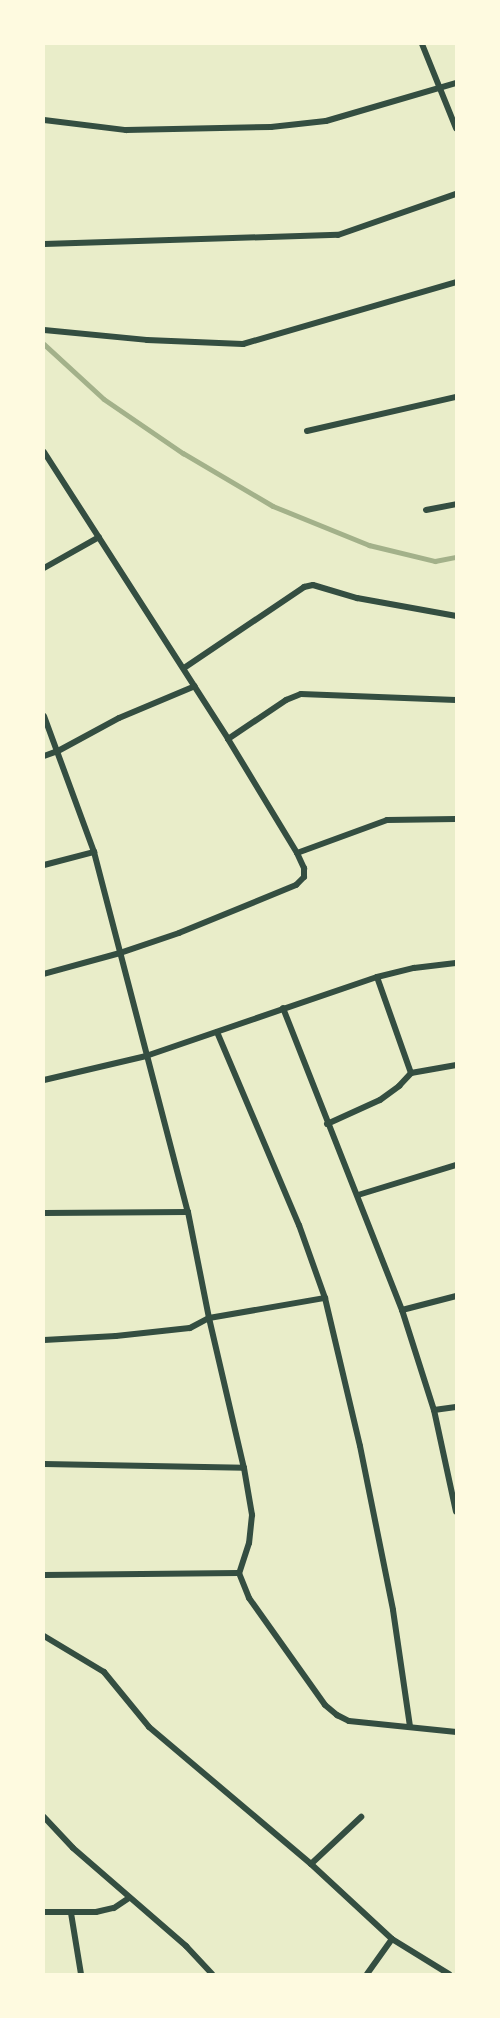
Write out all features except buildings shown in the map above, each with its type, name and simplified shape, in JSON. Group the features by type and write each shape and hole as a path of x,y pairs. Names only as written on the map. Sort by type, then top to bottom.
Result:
{"street":[{"path":"422,44 456,128"},
{"path":"44,120 126,130 272,127 326,121 456,83"},
{"path":"44,244 338,235 456,194"},
{"path":"44,330 147,340 243,344 456,282"},
{"path":"307,430 456,396"},
{"path":"44,452 184,668 304,868 304,877 296,885 189,929 120,953 44,974"},
{"path":"426,510 456,504"},
{"path":"44,568 99,537"},
{"path":"184,668 304,586 313,585 357,598 456,616"},
{"path":"44,756 58,751 119,718 195,686"},
{"path":"228,739 286,700 301,694 456,700"},
{"path":"44,716 94,852 188,1212 209,1318 244,1468 252,1515 249,1543 239,1573 249,1598 325,1705 349,1721 456,1731"},
{"path":"297,853 387,820 456,819"},
{"path":"44,866 94,852"},
{"path":"44,1080 146,1056 377,977 414,968 456,963"},
{"path":"377,977 411,1073"},
{"path":"283,1008 402,1310 434,1410 456,1512"},
{"path":"217,1032 299,1225 325,1298 360,1446 393,1610 410,1727"},
{"path":"327,1124 380,1100 399,1086 411,1073 456,1065"},
{"path":"358,1195 456,1165"},
{"path":"44,1213 188,1212"},
{"path":"402,1310 456,1296"},
{"path":"44,1340 116,1336 190,1328 209,1318 325,1298"},
{"path":"434,1410 456,1407"},
{"path":"44,1464 244,1468"},
{"path":"44,1575 239,1573"},
{"path":"44,1636 104,1672 149,1727 311,1864 392,1940 449,1974"},
{"path":"44,1817 73,1848 186,1946 212,1974"},
{"path":"311,1864 361,1817"},
{"path":"44,1912 71,1913 114,1908 129,1898"},
{"path":"71,1913 81,1974"},
{"path":"367,1974 392,1940"}],"waterway":[{"path":"44,344 104,399 183,453 273,506 369,545 435,561 456,557"}]}
